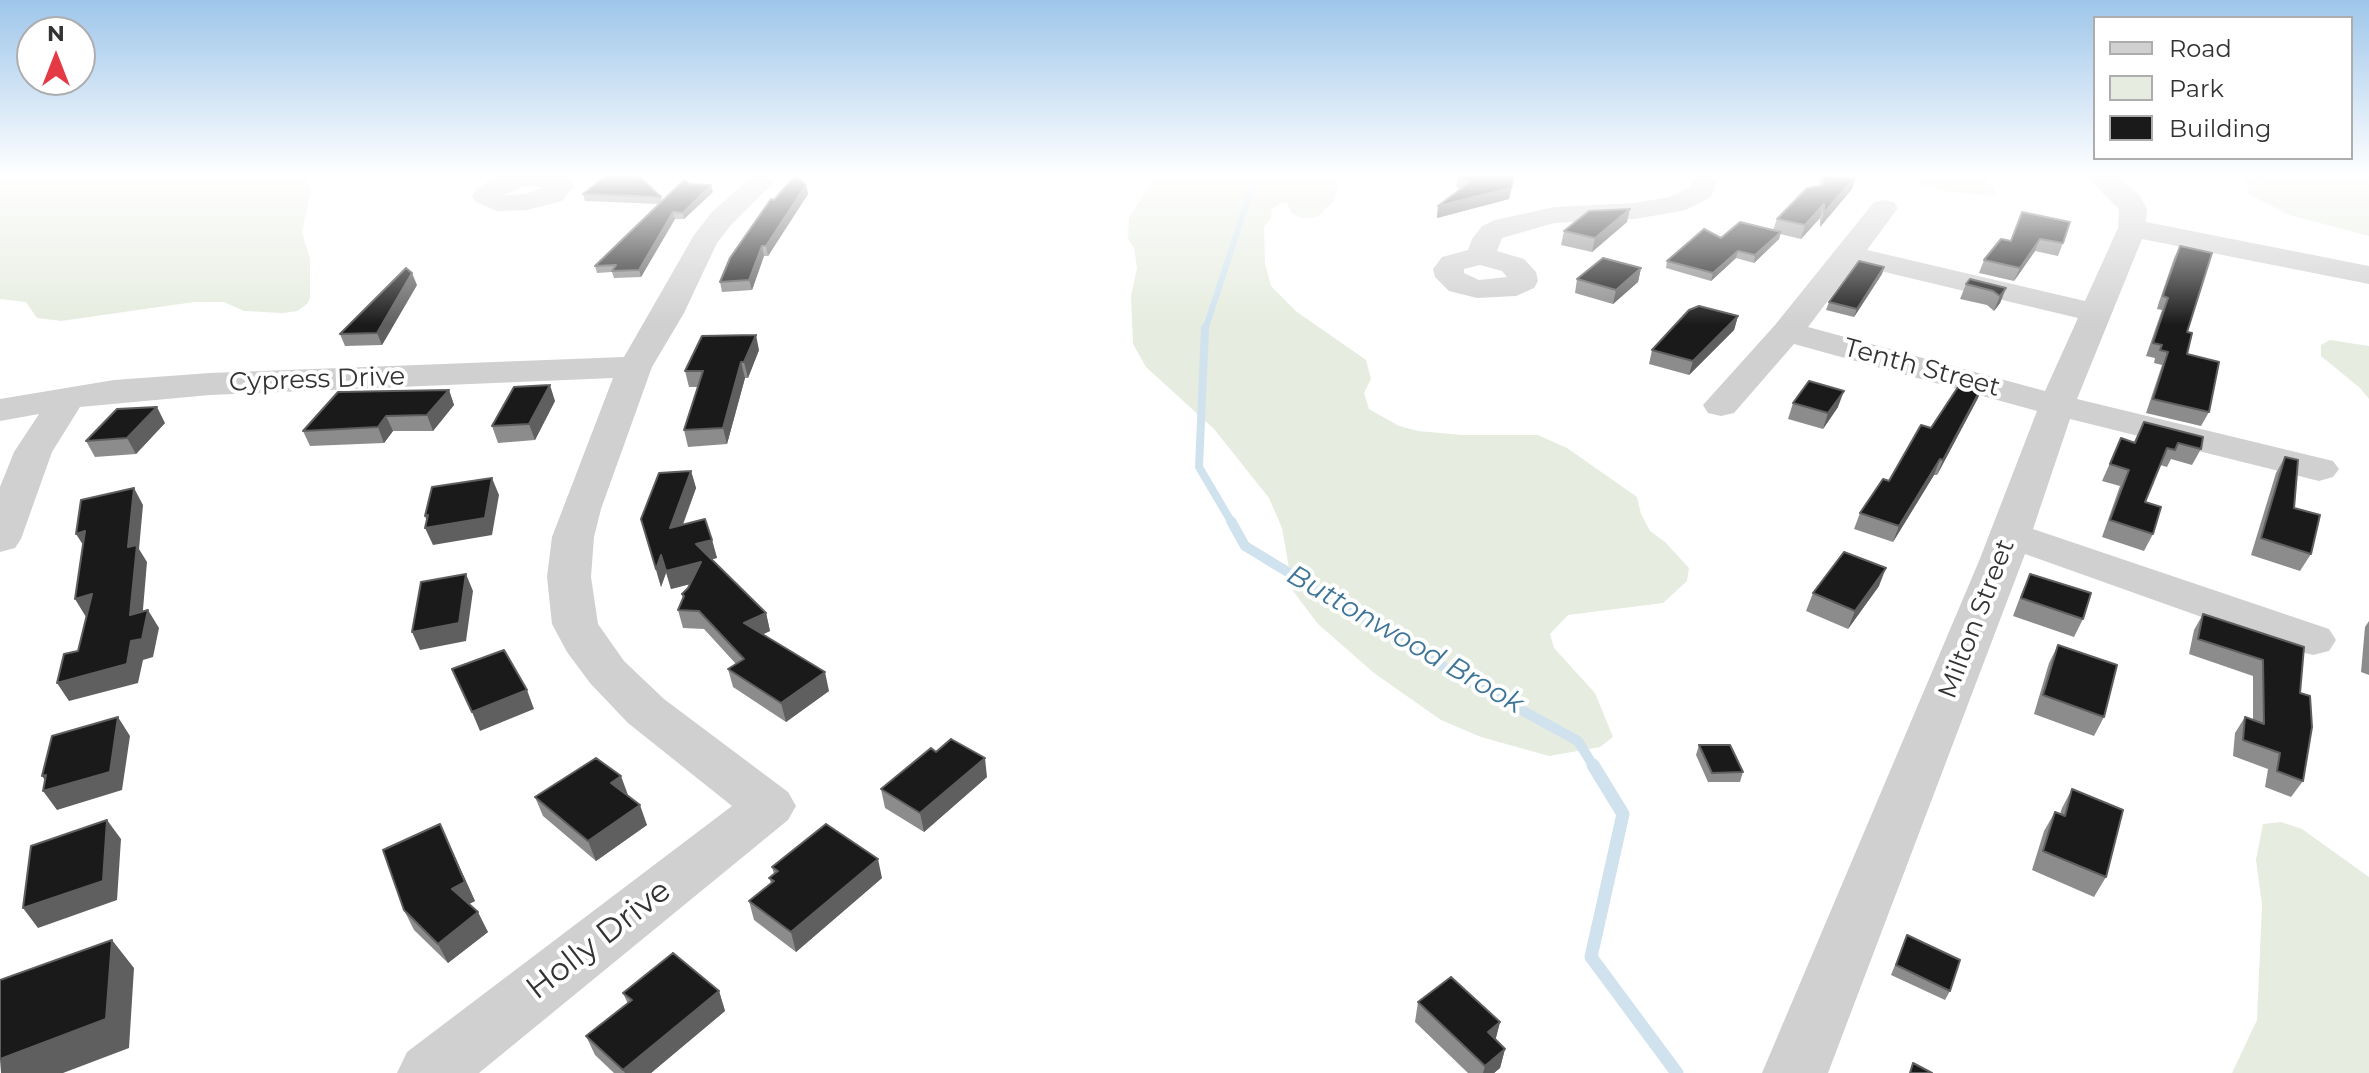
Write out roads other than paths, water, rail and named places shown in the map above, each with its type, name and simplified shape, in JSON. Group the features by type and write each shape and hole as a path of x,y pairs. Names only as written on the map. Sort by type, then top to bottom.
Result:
{"street":[{"path":"635,367 668,313 687,270 716,225"},
{"path":"1481,256 1486,239 1492,232 1509,225"},
{"path":"1721,405 1787,332 1870,225"},
{"path":"2132,228 2369,275"},
{"name":"Milton Street","path":"1795,1073 2010,535 2057,405 2132,228"},
{"path":"1847,254 2097,313"},
{"name":"Tenth Street","path":"1787,332 2057,405 2319,469"},
{"name":"Cypress Drive","path":"0,410 68,398 210,384 635,367"},
{"name":"Holly Drive","path":"430,1073 769,806 632,698 594,656 575,624 569,592 573,537 635,367"},
{"path":"0,539 33,452 68,398"},
{"path":"2010,535 2313,640"}],"waterway":[{"name":"Buttonwood Brook","path":"1205,330 1240,225"},
{"name":"Buttonwood Brook","path":"1205,328 1199,467 1232,523"},
{"name":"Buttonwood Brook","path":"1231,521 1245,546 1452,672 1578,741 1594,767"},
{"name":"Buttonwood Brook","path":"1593,765 1623,814 1591,957 1677,1073"}]}
